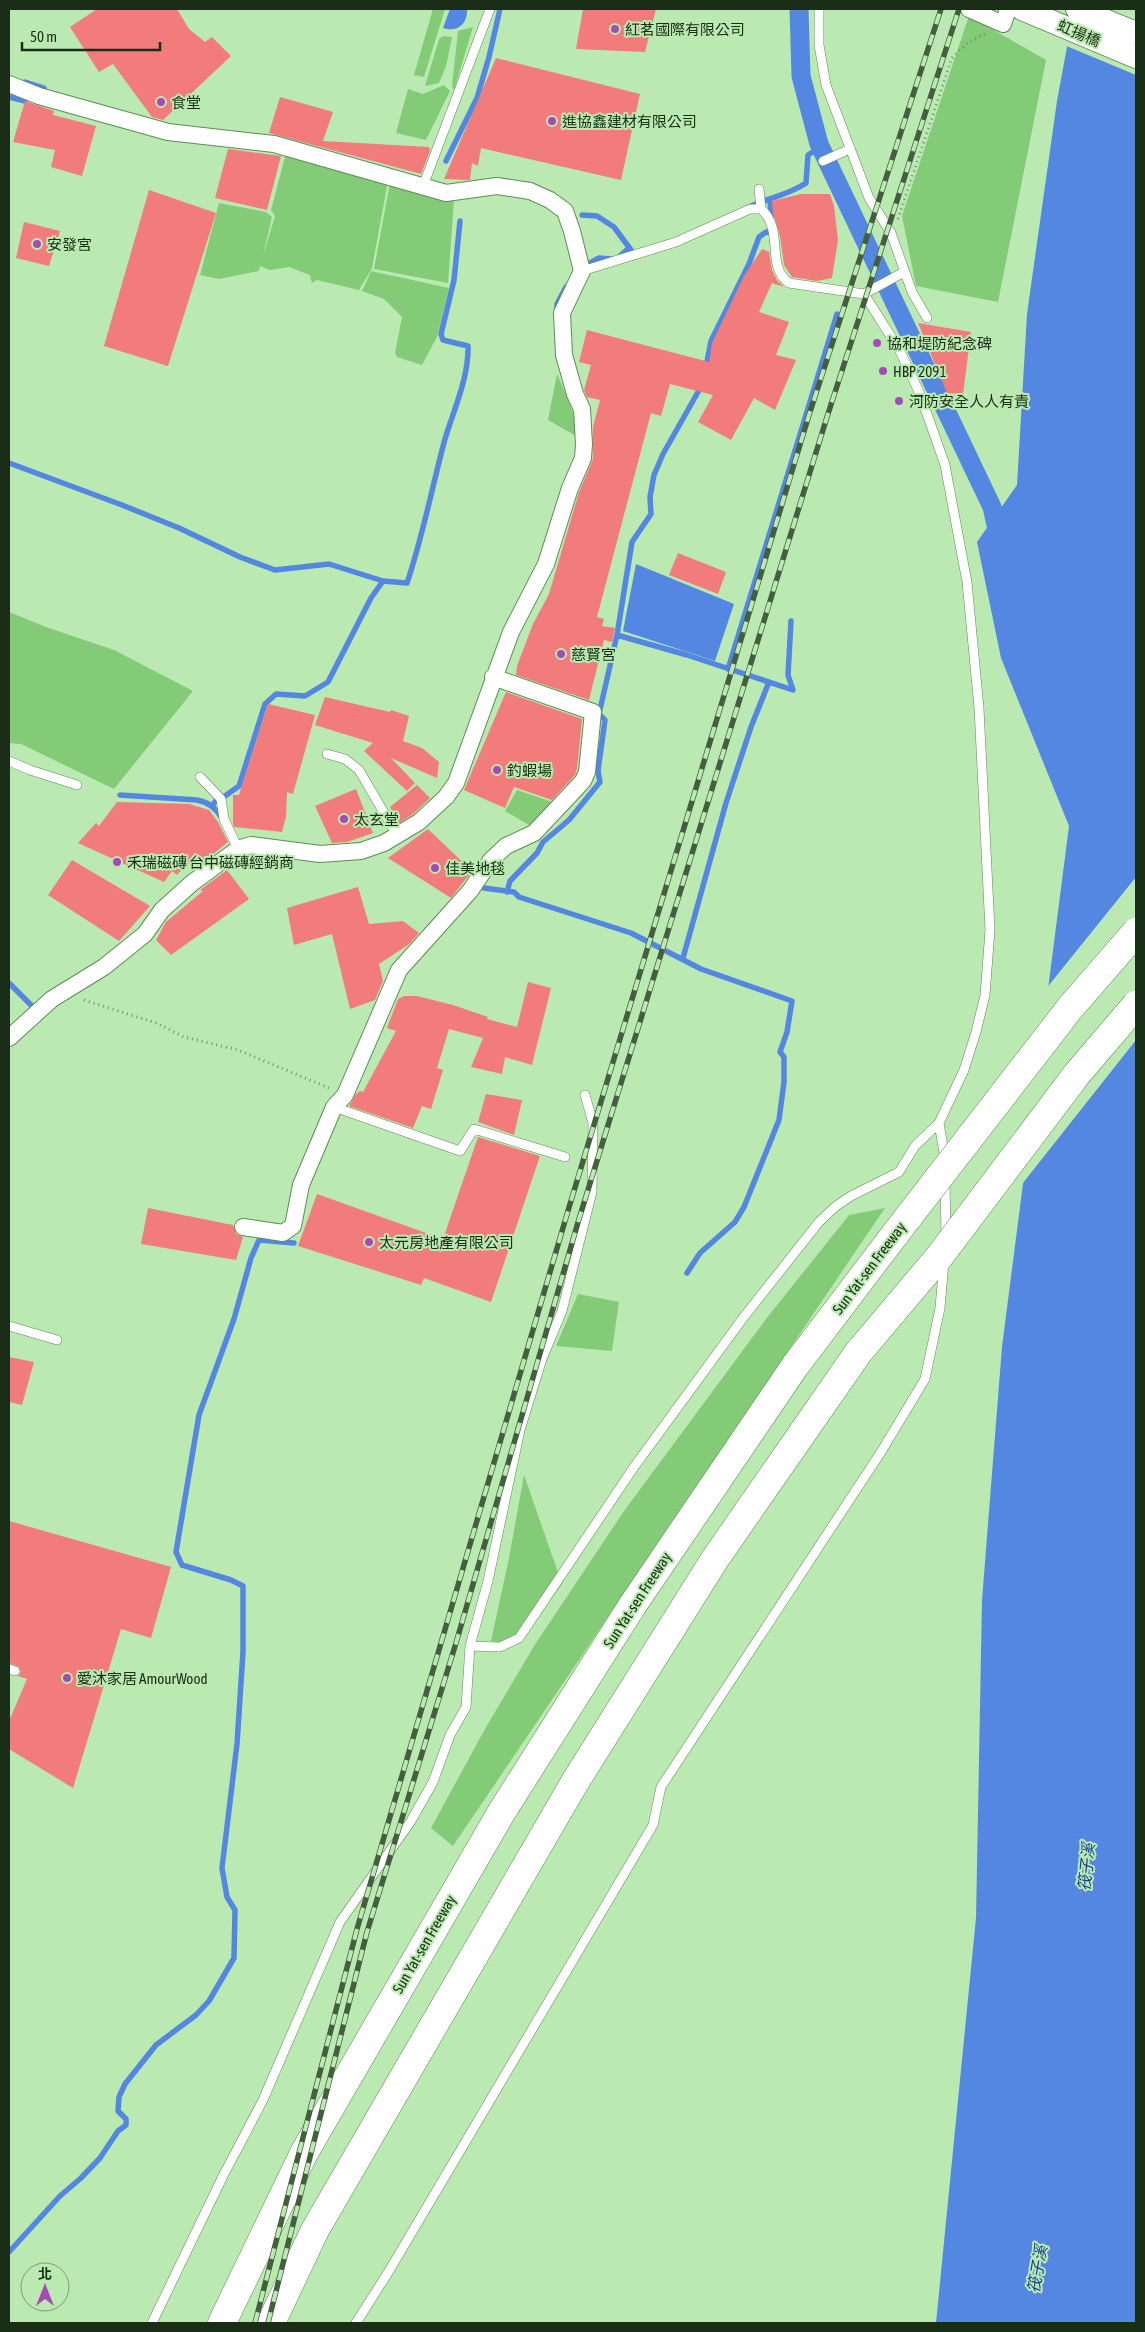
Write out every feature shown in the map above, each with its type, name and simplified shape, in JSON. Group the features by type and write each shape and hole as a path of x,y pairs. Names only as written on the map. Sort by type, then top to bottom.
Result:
{"highway":[{"name":"Sun Yat-sen Freeway","path":"222,2323 304,2153 501,1813 632,1606 795,1366 1070,1008 1136,932"},
{"path":"271,2323 315,2230 580,1774 715,1559 858,1353 939,1257 1077,1074 1136,1005"}],"street":[{"path":"969,9 1006,16"},
{"name":"虹揚橋","path":"1022,9 1136,57"},
{"name":"虹揚橋","path":"1077,9 1136,33"},
{"path":"9,84 39,96 168,132 274,144 446,194 497,186 530,191 550,200 565,211 582,272 562,314 564,356 575,394 582,409 584,444 582,458 570,488 546,564 511,632 493,677 456,783 446,797 419,822 397,836 361,851 320,854 251,845 238,849 192,883 168,905 145,934 104,967 52,999 9,1038"},
{"path":"243,1226 283,1233 293,1226 301,1185 399,970 470,891 492,860 506,846 534,833 577,790 587,772 594,712 493,677"}],"lane":[{"path":"423,186 490,9"},
{"path":"819,9 819,45 826,85 869,198 891,233 912,292 927,318"},
{"path":"823,161 850,149"},
{"path":"760,194 761,209"},
{"path":"582,272 676,242 750,209 761,209 770,216 775,232 777,269 781,277 789,283 864,294 904,272"},
{"path":"470,1646 500,1647 519,1638 640,1459 743,1318 819,1222 836,1206 851,1196 899,1172 915,1146 939,1123 964,1070 976,1032 985,995 990,930 979,708 967,582 945,466 920,394 900,351 864,294"},
{"path":"327,754 345,759 359,770 397,836"},
{"path":"9,760 30,770 76,785"},
{"path":"200,777 221,799 224,819 238,849"},
{"path":"152,2323 223,2176 264,2100 340,1922 411,1821 432,1782 450,1735 466,1707 470,1646 488,1581 520,1430 542,1359 562,1312 592,1192 593,1123 585,1095"},
{"path":"340,1101 460,1151 474,1129 565,1157"},
{"path":"356,2323 390,2271 653,1825 661,1787 881,1452 924,1379 940,1308 946,1235 945,1161 939,1123"},
{"path":"9,1326 57,1340"}],"path":[{"path":"891,233 899,217 952,58 968,42 1006,16"},
{"path":"66,989 80,999 156,1023 184,1037 238,1050 340,1101"}],"green space":[{"path":"433,9 445,9 424,77 414,75"},
{"path":"969,16 1046,60 998,302 916,286 902,216"},
{"path":"473,27 454,90 452,86 458,31"},
{"path":"443,36 452,37 446,66 439,83 425,86 439,39"},
{"path":"444,85 450,91 426,140 396,133 408,89 423,94"},
{"path":"286,153 388,181 372,268 359,290 317,280 312,283 310,275 289,267 270,270 260,266 259,271 219,279 200,275 219,203 266,212 272,217 263,256 275,216 271,210"},
{"path":"390,183 454,200 448,283 374,269"},
{"path":"371,271 449,288 437,337 422,365 397,357 395,353 402,317 384,299 362,291"},
{"path":"557,374 573,412 578,437 548,420"},
{"path":"9,612 46,627 114,650 193,691 114,789 21,744 9,743"},
{"path":"517,790 567,807 541,832 505,811"},
{"path":"885,1208 453,1846 431,1828 485,1729 534,1646 624,1511 766,1319 849,1215"},
{"path":"578,1294 619,1302 612,1351 556,1346"},
{"path":"524,1475 562,1584 525,1634 506,1644 491,1641"}],"water":[{"path":"450,9 467,9 466,19 457,28 443,28"},
{"name":"筏子溪","path":"1074,9 1136,9 1136,2323 936,2323 976,1918 982,1600 1002,1347 1069,826 1001,658 977,542 1017,485 1027,314 1057,101"},
{"path":"636,564 734,604 715,661 623,631"}],"pier":[{"path":"1071,9 1136,9 1136,75 1064,45"},
{"path":"1136,877 1136,1040 1019,1188 1045,990"}],"building":[{"path":"97,9 177,9 189,29 205,42 212,37 231,56 163,120 152,117 113,64 99,72 70,27"},
{"name":"紅茗國際有限公司","path":"583,9 656,9 645,52 576,49"},
{"name":"進協鑫建材有限公司","path":"496,58 640,94 621,180 481,148 478,166 472,163 470,180 444,179"},
{"path":"280,97 333,112 323,141 429,147 430,151 421,174 269,133"},
{"path":"25,101 54,111 53,115 96,126 82,176 51,167 55,150 13,142"},
{"path":"228,149 281,156 267,210 215,198"},
{"path":"149,190 216,213 168,366 104,346"},
{"path":"801,194 830,194 834,206 838,240 832,278 817,281 792,277 784,265 772,201"},
{"name":"安發宮","path":"24,222 60,231 49,266 16,258"},
{"path":"762,249 769,252 772,270 777,280 784,287 772,283 759,312 789,322 776,355 796,360 775,410 754,398 731,440 698,422 713,395 670,384 661,416 651,413 597,617 604,619 602,626 615,628 612,642 604,640 589,700 516,675 517,666 533,624 549,594 579,492 593,459 593,427 600,400 587,397 584,390 591,365 579,362 587,330 709,362 712,343 744,276"},
{"path":"918,323 971,332 963,394 947,393"},
{"path":"678,553 726,572 718,594 669,575"},
{"path":"506,692 582,719 575,775 552,800 514,787 505,808 464,790"},
{"path":"325,697 390,712 391,710 409,716 403,741 422,748 439,762 437,778 391,758 415,783 407,791 364,751 373,743 315,725"},
{"path":"268,704 315,715 293,794 287,792 286,817 282,832 234,827 233,823 233,795 239,795"},
{"path":"417,785 430,798 413,814 399,823 390,807"},
{"name":"太玄堂","path":"356,789 373,833 347,842 332,843 315,806"},
{"path":"117,802 189,804 209,810 218,822 228,842 196,868 201,858 196,854 177,875 172,871 164,882 78,843 96,823 99,826"},
{"name":"佳美地毯","path":"428,829 472,871 451,898 388,858"},
{"path":"72,860 150,906 119,941 48,895"},
{"path":"227,870 249,899 171,955 156,940 166,922 203,891 200,890"},
{"path":"358,887 369,924 403,921 419,933 408,945 379,964 383,981 375,1000 350,1009 332,934 294,945 287,908"},
{"path":"528,982 551,988 532,1065 505,1057 502,1074 471,1067 483,1038 449,1029 437,1068 443,1070 431,1109 422,1106 413,1128 349,1106 356,1094 360,1091 363,1092 396,1031 387,1028 398,999 404,996 417,996 453,1005 488,1017 487,1019 517,1027"},
{"path":"486,1094 522,1100 514,1135 478,1122"},
{"path":"478,1137 540,1156 491,1302 424,1278 421,1285 298,1246 317,1194 443,1239"},
{"path":"148,1208 233,1225 236,1234 243,1237 236,1260 141,1244"},
{"path":"9,1357 34,1362 22,1405 9,1402"},
{"path":"9,1521 171,1567 151,1638 121,1629 73,1788 9,1749 9,1721 27,1679 18,1676 21,1672 19,1667 9,1663"}],"waterway":[{"path":"446,161 477,98 500,9"},
{"path":"799,9 801,76 819,144 992,507 1000,543"},
{"path":"25,82 44,88"},
{"path":"9,97 25,101"},
{"path":"747,208 791,191 806,183 808,155 821,147"},
{"path":"706,367 711,341 749,264 759,237 766,232 772,233 770,199"},
{"path":"582,215 597,216 614,227 631,250"},
{"path":"212,806 217,799 239,786 265,704 276,694 305,696 328,682 371,598 383,581 407,583 468,358 468,346 443,340 441,334 454,280 460,221"},
{"path":"620,256 629,248"},
{"path":"583,267 599,258 611,259"},
{"path":"557,311 557,304 566,287"},
{"path":"728,669 837,314"},
{"path":"702,385 663,454 654,475 650,497 651,514 632,542 617,635 687,655 793,690 788,675 791,621"},
{"path":"9,463 122,505 179,528 240,557 275,570 329,564 383,581"},
{"path":"507,892 510,881 537,853 543,842 569,820 600,782 598,771 605,720 599,714 617,635"},
{"path":"683,958 726,803 751,727 769,682"},
{"path":"120,795 197,800 212,806 222,818"},
{"path":"484,888 514,892 519,897 631,933 701,969 792,1001 787,1032 780,1052 784,1057 784,1082 779,1120 744,1207 735,1222 700,1253 687,1273"},
{"path":"9,983 34,1008"},
{"path":"9,2252 60,2196 100,2158 118,2131 126,2125 126,2119 118,2111 119,2097 125,2084 156,2045 196,2015 209,2001 234,1958 235,1910 227,1897 222,1868 237,1744 243,1652 243,1586 231,1580 182,1565 176,1552 199,1415 234,1319 251,1258 259,1240 294,1243"}],"railway":[{"path":"255,2323 357,1929 570,1204 809,415 941,9"},
{"path":"268,2323 367,1932 456,1643 579,1219 827,417 959,9"}],"place":[{"name":"紅茗國際有限公司","path":"615,29"},
{"name":"食堂","path":"161,102"},
{"name":"進協鑫建材有限公司","path":"552,121"},
{"name":"安發宮","path":"37,244"},
{"name":"協和堤防紀念碑","path":"877,343"},
{"name":"HBP 2091","path":"883,371"},
{"name":"河防安全人人有責","path":"899,401"},
{"name":"慈賢宮","path":"561,654"},
{"name":"釣蝦場","path":"497,770"},
{"name":"太玄堂","path":"344,819"},
{"name":"禾瑞磁磚 台中磁磚經銷商","path":"117,862"},
{"name":"佳美地毯","path":"435,868"},
{"name":"太元房地產有限公司","path":"369,1242"},
{"name":"愛沐家居 AmourWood","path":"67,1678"}]}
